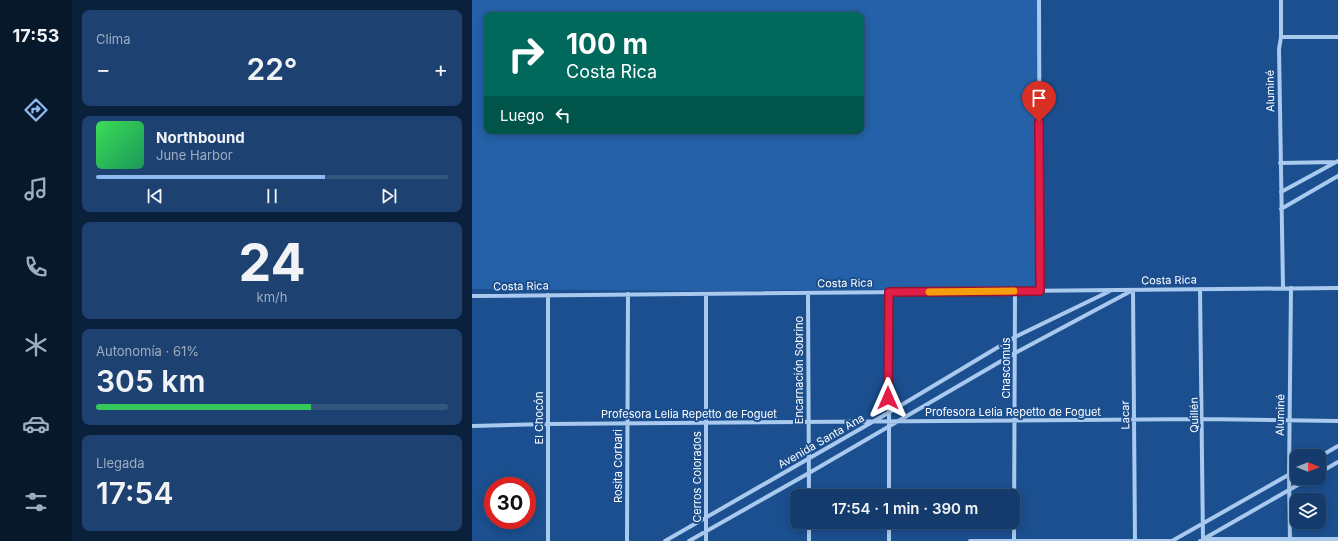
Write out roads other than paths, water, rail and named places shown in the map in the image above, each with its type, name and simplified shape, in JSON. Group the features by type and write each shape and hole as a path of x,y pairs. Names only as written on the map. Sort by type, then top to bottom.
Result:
{"street":[{"path":"1038,0 1040,291"},
{"name":"Aluminé","path":"1281,0 1281,37 1279,49 1283,288"},
{"path":"1281,37 1338,37"},
{"path":"1280,163 1338,162"},
{"path":"1281,192 1338,162"},
{"path":"1281,209 1338,176"},
{"name":"Aluminé","path":"1290,540 1289,421 1291,288"},
{"name":"Costa Rica","path":"472,296 1338,288"},
{"name":"Quillén","path":"1200,289 1204,522 1202,540"},
{"name":"Avenida Santa Ana","path":"665,541 871,423 1015,338 1113,290"},
{"path":"896,422 1015,353 1133,290"},
{"name":"Lacar","path":"1133,290 1135,541"},
{"name":"Chascomús","path":"1014,541 1015,291"},
{"path":"889,292 889,489"},
{"name":"Encarnación Sobrino","path":"808,293 809,489"},
{"name":"Rosita Corbari","path":"627,541 628,294"},
{"name":"Cerros Colorados","path":"706,294 706,541"},
{"name":"El Chocón","path":"548,295 548,541"},
{"name":"Profesora Lelia Repetto de Foguet","path":"472,426 706,423 871,423 888,425 896,422 1134,421 1203,419 1338,421"},
{"name":"Avenida Santa Ana","path":"689,541 809,473 888,425"},
{"path":"1326,453 1338,446"},
{"path":"1326,469 1338,462"},
{"path":"970,541 1172,541 1289,475"},
{"path":"1202,540 1298,485"},
{"path":"809,529 809,541"},
{"path":"889,529 889,541"},
{"path":"1202,540 1338,539"}]}
